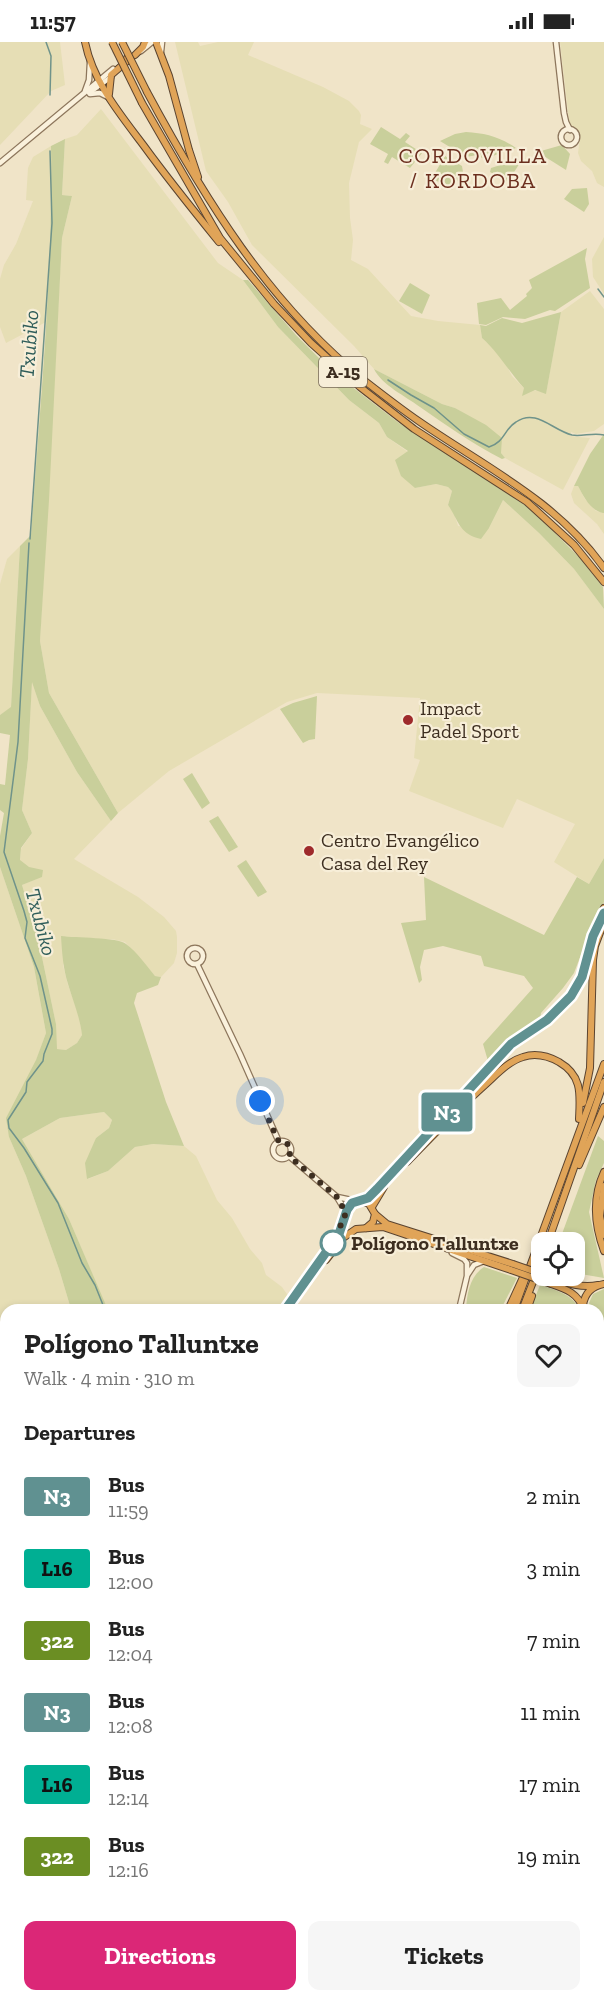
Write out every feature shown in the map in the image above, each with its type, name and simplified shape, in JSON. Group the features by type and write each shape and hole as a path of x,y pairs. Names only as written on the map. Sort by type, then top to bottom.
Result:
{"highway":[{"path":"85,42 94,72 104,80 109,98 154,160 215,237 261,293 274,304"},
{"name":"A-15","path":"112,42 142,103 220,238 274,304 311,343 360,387 414,429 505,487 553,524 574,545 604,582"},
{"name":"A-15","path":"122,42 175,144 226,227 269,284 314,336 364,380 420,422 504,475 545,505 574,532 604,568"},
{"path":"104,80 149,43 162,55 189,150 203,189"},
{"path":"104,80 109,98"},
{"path":"595,555 604,563"},
{"path":"290,1304 339,1234 352,1203 368,1198 377,1189 511,1044 547,1020 564,1005 578,987 596,924 604,908"},
{"path":"593,936 604,913"},
{"path":"552,1232 590,1068 593,960 595,946 604,922"},
{"path":"366,1228 373,1222 373,1211 380,1191 455,1112 508,1065 523,1057 540,1055 548,1057 572,1072 580,1090 579,1119"},
{"path":"566,1178 604,1064"},
{"path":"544,1232 604,1082"},
{"path":"554,1232 580,1161 604,1107"},
{"path":"566,1178 580,1161"},
{"path":"604,1172 597,1191 595,1213 597,1230 604,1251"},
{"path":"604,1177 599,1196 604,1235"},
{"path":"600,1216 604,1186"},
{"path":"358,1201 369,1204 387,1224 531,1274"},
{"path":"346,1214 349,1224 356,1228 383,1227 442,1248 531,1272"},
{"path":"291,1304 343,1238 356,1228"},
{"path":"511,1304 522,1277 531,1265"},
{"path":"516,1304 531,1265"},
{"path":"579,1286 601,1284"},
{"path":"584,1304 587,1293 601,1284"},
{"path":"524,1304 531,1286"},
{"path":"529,1304 536,1286"},
{"path":"560,1286 575,1295 582,1304"}],"street":[{"path":"162,42 162,55"},
{"path":"556,42 566,122 577,137 571,145 563,142 562,138 566,122"},
{"path":"83,96 89,80 90,62"},
{"path":"0,163 104,80"},
{"path":"83,96 95,92 109,98"},
{"path":"563,133 570,130"},
{"path":"197,964 279,1142"},
{"path":"283,1141 289,1145 289,1156 281,1159 273,1154 273,1147 283,1141"},
{"path":"289,1156 337,1197 346,1214"},
{"path":"337,1197 358,1201"},
{"path":"442,1248 464,1259 468,1268 460,1304"},
{"path":"467,1276 474,1265 485,1260"}],"shaded area":[{"path":"0,42 60,42 65,85 51,91 0,145"},
{"path":"175,42 198,42 200,46 218,42 254,42 248,55 323,87 349,101 361,115 360,124 372,129 359,142 349,183 353,240 351,260 368,269 411,316 480,325 482,338 504,361 512,376 524,388 546,393 561,312 590,291 604,309 604,424 594,431 576,434 571,432 570,436 590,438 563,490 505,458 468,416 374,369 354,346 252,245 228,202 206,171"},
{"path":"560,42 604,42 604,187 597,183 592,171 581,161 578,153 580,137 570,126"},
{"path":"101,109 218,263 243,280 278,327 349,400 379,423 387,437 408,452 403,455 415,488 436,484 448,487 452,491 448,505 454,513 458,526 489,528 503,500 574,569 604,609 604,858 589,884 554,862 575,824 517,799 503,828 409,791 420,760 414,758 420,698 317,693 287,702 169,771 118,813 49,693 40,641 62,238 72,196 62,195 65,139 77,135"},
{"path":"51,146 52,201 46,322 6,343 0,327 0,279 33,201 26,200 28,168 33,157"},
{"path":"604,237 604,294 593,277 592,259"},
{"path":"574,486 578,486 585,499 596,511 604,513 604,534 597,524 574,503 571,494"},
{"path":"20,546 11,708 0,715 0,584 7,559"},
{"path":"32,680 40,706 77,772 111,821 74,859 138,897 164,917 176,931 177,937 177,953 174,963 161,977 155,976 125,942 112,939 77,939 63,965 81,1020 82,1035 77,1043 66,1050 56,1049 56,1024 38,938 22,885 41,877 20,861 21,849 32,833 22,810 28,759"},
{"path":"0,867 34,967 46,1033 9,1137 26,1176 70,1304 0,1304"},
{"path":"104,1112 112,1120 109,1128 96,1138 88,1179 108,1171 135,1147 153,1144 184,1146 196,1156 217,1200 262,1263 266,1275 282,1287 289,1297 284,1304 105,1304 69,1219 22,1139 60,1118"}],"green space":[{"path":"381,127 400,139 406,133 410,136 405,142 422,153 410,168 392,157 388,164 384,162 388,154 370,144"},
{"path":"466,132 492,136 516,148 484,159 477,155 466,157 440,141"},
{"path":"65,139 62,195 72,196 62,238 40,641 49,693 118,813 111,821 77,772 40,706 32,682 28,759 22,810 32,833 21,848 20,860 29,867 43,870 42,877 22,885 38,938 56,1024 57,1049 66,1050 77,1043 82,1035 65,972 61,936 106,939 126,944 155,976 161,977 158,985 137,993 134,1003 166,1102 184,1146 153,1144 135,1147 108,1171 87,1179 85,1163 96,1138 109,1128 112,1120 104,1112 60,1118 22,1139 69,1219 105,1304 70,1304 26,1176 9,1137 6,1118 36,1060 46,1033 34,967 0,867 0,836 4,813 0,810 0,784 5,785 10,735 0,733 0,715 11,707 20,546 31,535 48,292 51,146"},
{"path":"562,145 570,154 566,170 539,153"},
{"path":"445,156 462,166 463,172 452,190 432,178"},
{"path":"519,159 521,161 508,182 490,172 491,168"},
{"path":"587,188 589,204 584,212 564,199 572,189"},
{"path":"587,248 585,259 590,288 555,311 550,310 525,319 503,317 486,325 479,324 477,303 501,298 510,310 527,296 526,294 532,288 529,280"},
{"path":"243,280 248,280 296,335 351,386 399,423 526,506 581,559 603,587 604,609 574,569 503,500 481,539 468,534 460,526 448,505 452,491 448,487 436,484 415,488 401,476 395,460 408,451 387,437 379,423 349,400 278,327"},
{"path":"410,283 430,295 422,314 399,301"},
{"path":"561,312 546,394 535,390 522,396 524,388 482,338 480,325 486,326 502,318 522,323"},
{"path":"374,369 486,425 502,438 501,453 505,458 502,459 491,453 440,421 388,385"},
{"path":"604,434 603,513 591,506 578,486 574,486 590,454"},
{"path":"317,696 315,739 303,743 280,709"},
{"path":"192,773 210,803 202,809 183,779"},
{"path":"218,816 238,847 229,852 209,821"},
{"path":"604,858 604,902 595,918 574,973 541,1013 540,1019 516,1035 488,1061 483,1044 533,988 524,976 484,966 481,956 443,946 424,950 420,967 422,980 419,983 401,923 426,920 424,877 544,935 577,877 589,884"},
{"path":"246,860 267,892 258,897 237,866"},
{"path":"598,1136 604,1141 604,1163 596,1180 589,1212 604,1278 585,1275 585,1232 563,1232"},
{"path":"484,1267 517,1278 504,1304 467,1304 472,1280"},
{"path":"540,1286 543,1286 568,1296 576,1304 532,1304"},
{"path":"604,1289 604,1304 589,1304 593,1294"}],"waterway":[{"name":"Txubiko","path":"46,42 51,56 50,95"},
{"name":"Txubiko","path":"30,539 52,223 50,151"},
{"path":"598,289 604,297"},
{"path":"388,380 434,408 464,434 489,447 498,442 516,422 530,417 544,421 572,435 604,435"},
{"name":"Txubiko","path":"29,543 18,742 4,852 27,922 25,938 40,976 52,1034 43,1061 27,1082 26,1092 8,1120 9,1128 58,1203 82,1263 103,1304"}],"bus line":[{"name":"N3","path":"289,1304 339,1234 347,1210 352,1203 368,1198 377,1189 511,1044 547,1020 564,1005 578,987 593,936 604,913"}],"place":[{"name":"Impact Padel Sport","path":"408,720"},
{"name":"Centro Evangélico Casa del Rey","path":"309,851"},
{"name":"Polígono Talluntxe","path":"333,1243"}],"district":[{"name":"CORDOVILLA / KORDOBA","path":"473,168"}],"route":[{"path":"260,1101 279,1142 283,1141 289,1145 289,1156 337,1197 346,1213 333,1243"}]}
